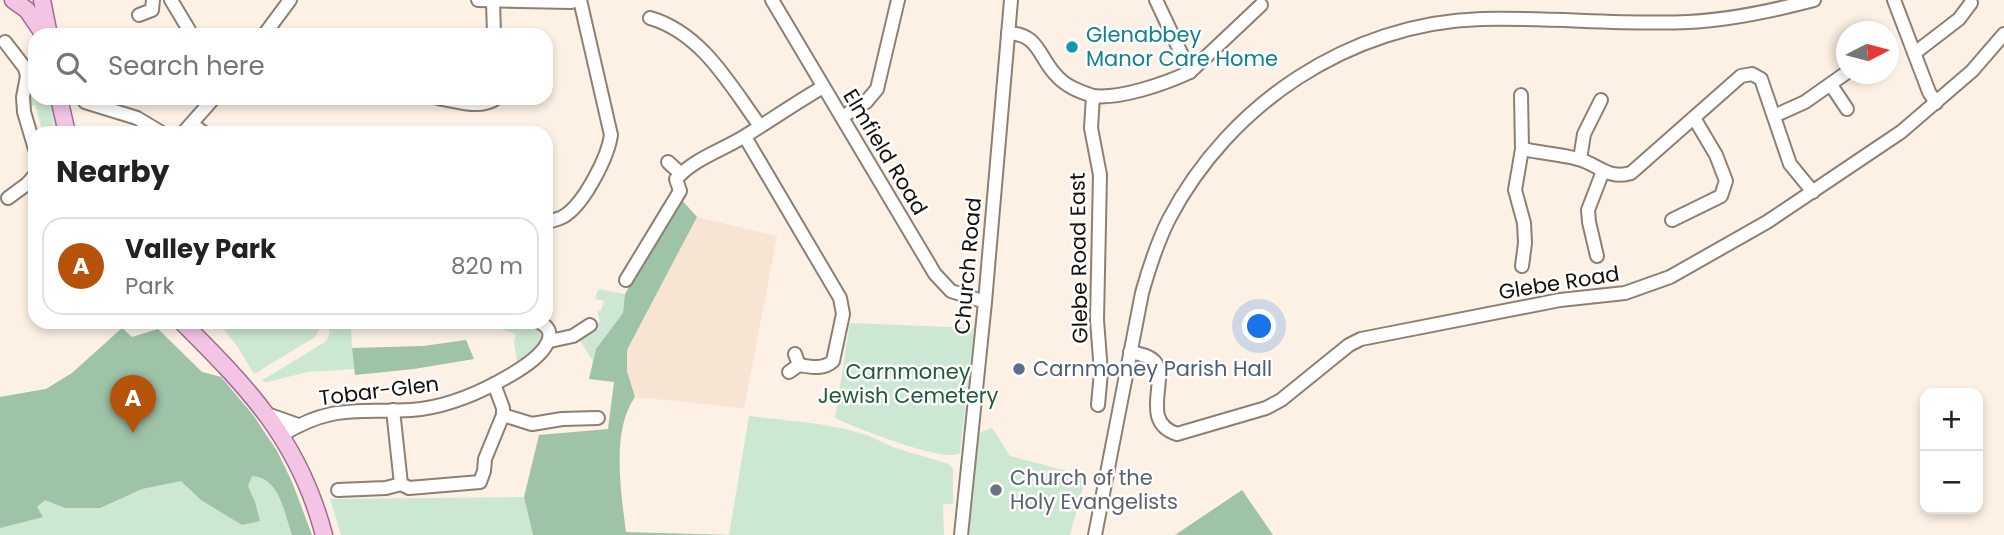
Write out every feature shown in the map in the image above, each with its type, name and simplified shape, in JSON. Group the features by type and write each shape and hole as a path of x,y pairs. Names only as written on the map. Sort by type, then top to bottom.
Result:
{"main road":[{"path":"13,0 27,10 43,28"},
{"path":"42,0 46,28"},
{"path":"48,28 56,0"},
{"path":"61,105 65,126"},
{"path":"189,329 244,385 282,435 303,475 324,535"}],"street":[{"path":"139,15 152,10 153,0"},
{"path":"171,0 188,28"},
{"path":"269,28 290,0"},
{"path":"478,0 580,0 611,135 604,160 579,200 567,215 553,220"},
{"path":"842,117 866,102 877,89 884,69 898,0"},
{"name":"Church Road","path":"961,535 985,302 1011,0"},
{"path":"1156,0 1190,72"},
{"path":"1095,535 1142,293 1153,254 1188,186 1215,150 1260,104 1317,66 1377,39 1441,23 1480,19 1688,22 1770,11 1814,0"},
{"path":"1894,0 1929,92 1936,103"},
{"path":"493,1 494,28"},
{"name":"Elmfield Road","path":"774,1 935,274 951,290 985,302"},
{"path":"1916,52 1959,19 1970,3"},
{"path":"1008,33 1021,33 1028,37 1060,79 1077,91 1093,96 1111,97 1175,79 1190,72 1261,5"},
{"path":"650,18 669,23 708,55 760,126"},
{"name":"Glebe Road","path":"1130,352 1146,356 1157,365 1156,395 1159,417 1170,432 1177,435 1266,408 1281,400 1349,345 1361,339 1560,300 1625,293 1652,285 1767,222 1901,132 1972,71 2004,34"},
{"path":"5,42 25,68 27,76 23,97 28,126"},
{"path":"1522,149 1580,159 1620,177 1631,173 1741,76 1752,74 1761,79 1790,164 1814,192"},
{"path":"1774,116 1805,103 1836,81"},
{"path":"1831,85 1847,109"},
{"path":"626,280 680,191 676,179 681,174 698,160 744,137 823,87"},
{"path":"1521,95 1522,149 1516,190 1524,223 1522,266"},
{"name":"Glebe Road East","path":"1093,96 1091,128 1100,175 1097,320 1101,372 1098,404"},
{"path":"1580,159 1584,134 1601,100"},
{"path":"95,105 137,118 150,126"},
{"path":"190,126 208,105"},
{"path":"1672,220 1721,195 1726,181 1716,155 1695,118"},
{"path":"744,137 840,298 843,314 833,361 818,368 794,364"},
{"path":"668,162 681,174"},
{"path":"1597,256 1588,222 1588,209 1603,171"},
{"path":"8,198 28,183"},
{"name":"Tobar-Glen","path":"282,435 298,425 335,412 413,410 441,405 494,384 538,356 550,341 573,336 590,325"},
{"path":"548,329 550,341"},
{"path":"338,490 386,488 401,484 409,488 480,482 485,459 503,415 494,384"},
{"path":"393,410 401,484"},
{"path":"267,414 298,425"},
{"path":"503,415 532,424 562,419 598,418"}],"shaded area":[{"path":"697,217 777,236 744,408 635,397 627,371 627,350"}],"green space":[{"path":"35,105 50,105 54,126 41,126"},
{"path":"50,105 54,105 59,126 54,126"},
{"path":"680,198 697,217 627,350 627,371 635,397 628,411 620,444 620,481 626,532 730,535 533,535 524,497 539,435 608,429 614,382 589,379 596,349 623,313 625,294"},
{"path":"598,289 625,294 623,313 596,349 593,361 577,336 600,322 597,310 601,311 604,301 595,299"},
{"name":"Carnmoney Jewish Cemetery","path":"850,323 974,328 960,453 951,455 919,449 835,418"},
{"path":"121,329 132,337 158,329 202,372 221,377 253,415 277,451 312,535 0,535 0,397 46,389 72,373"},
{"path":"121,329 132,337 158,329 202,372 221,377 253,415 277,451 312,535 292,535 275,489 261,478 252,476 248,486 260,521 242,525 201,500 181,481 142,489 100,508 65,508 45,500 37,507 43,517 0,528 0,397 46,389 72,373"},
{"path":"224,329 319,329 315,337 254,374"},
{"path":"330,329 351,329 354,369 308,372 267,382 261,381 325,342"},
{"path":"501,329 539,329 541,336 537,346 517,362 514,342 516,334"},
{"path":"466,340 474,359 355,375 352,348 423,346"},
{"path":"749,416 845,429 949,464 953,469 953,504 943,504 944,535 729,535"},
{"path":"992,428 1010,456 1086,476 1070,535 969,535 979,433"},
{"path":"1242,490 1273,535 1175,535"},
{"path":"524,497 533,535 341,535 330,499"}],"place":[{"name":"Glenabbey Manor Care Home","path":"1072,47"},
{"name":"Carnmoney Parish Hall","path":"1019,369"},
{"name":"Valley Park","path":"133,433"},
{"name":"Church of the Holy Evangelists","path":"996,490"}]}
